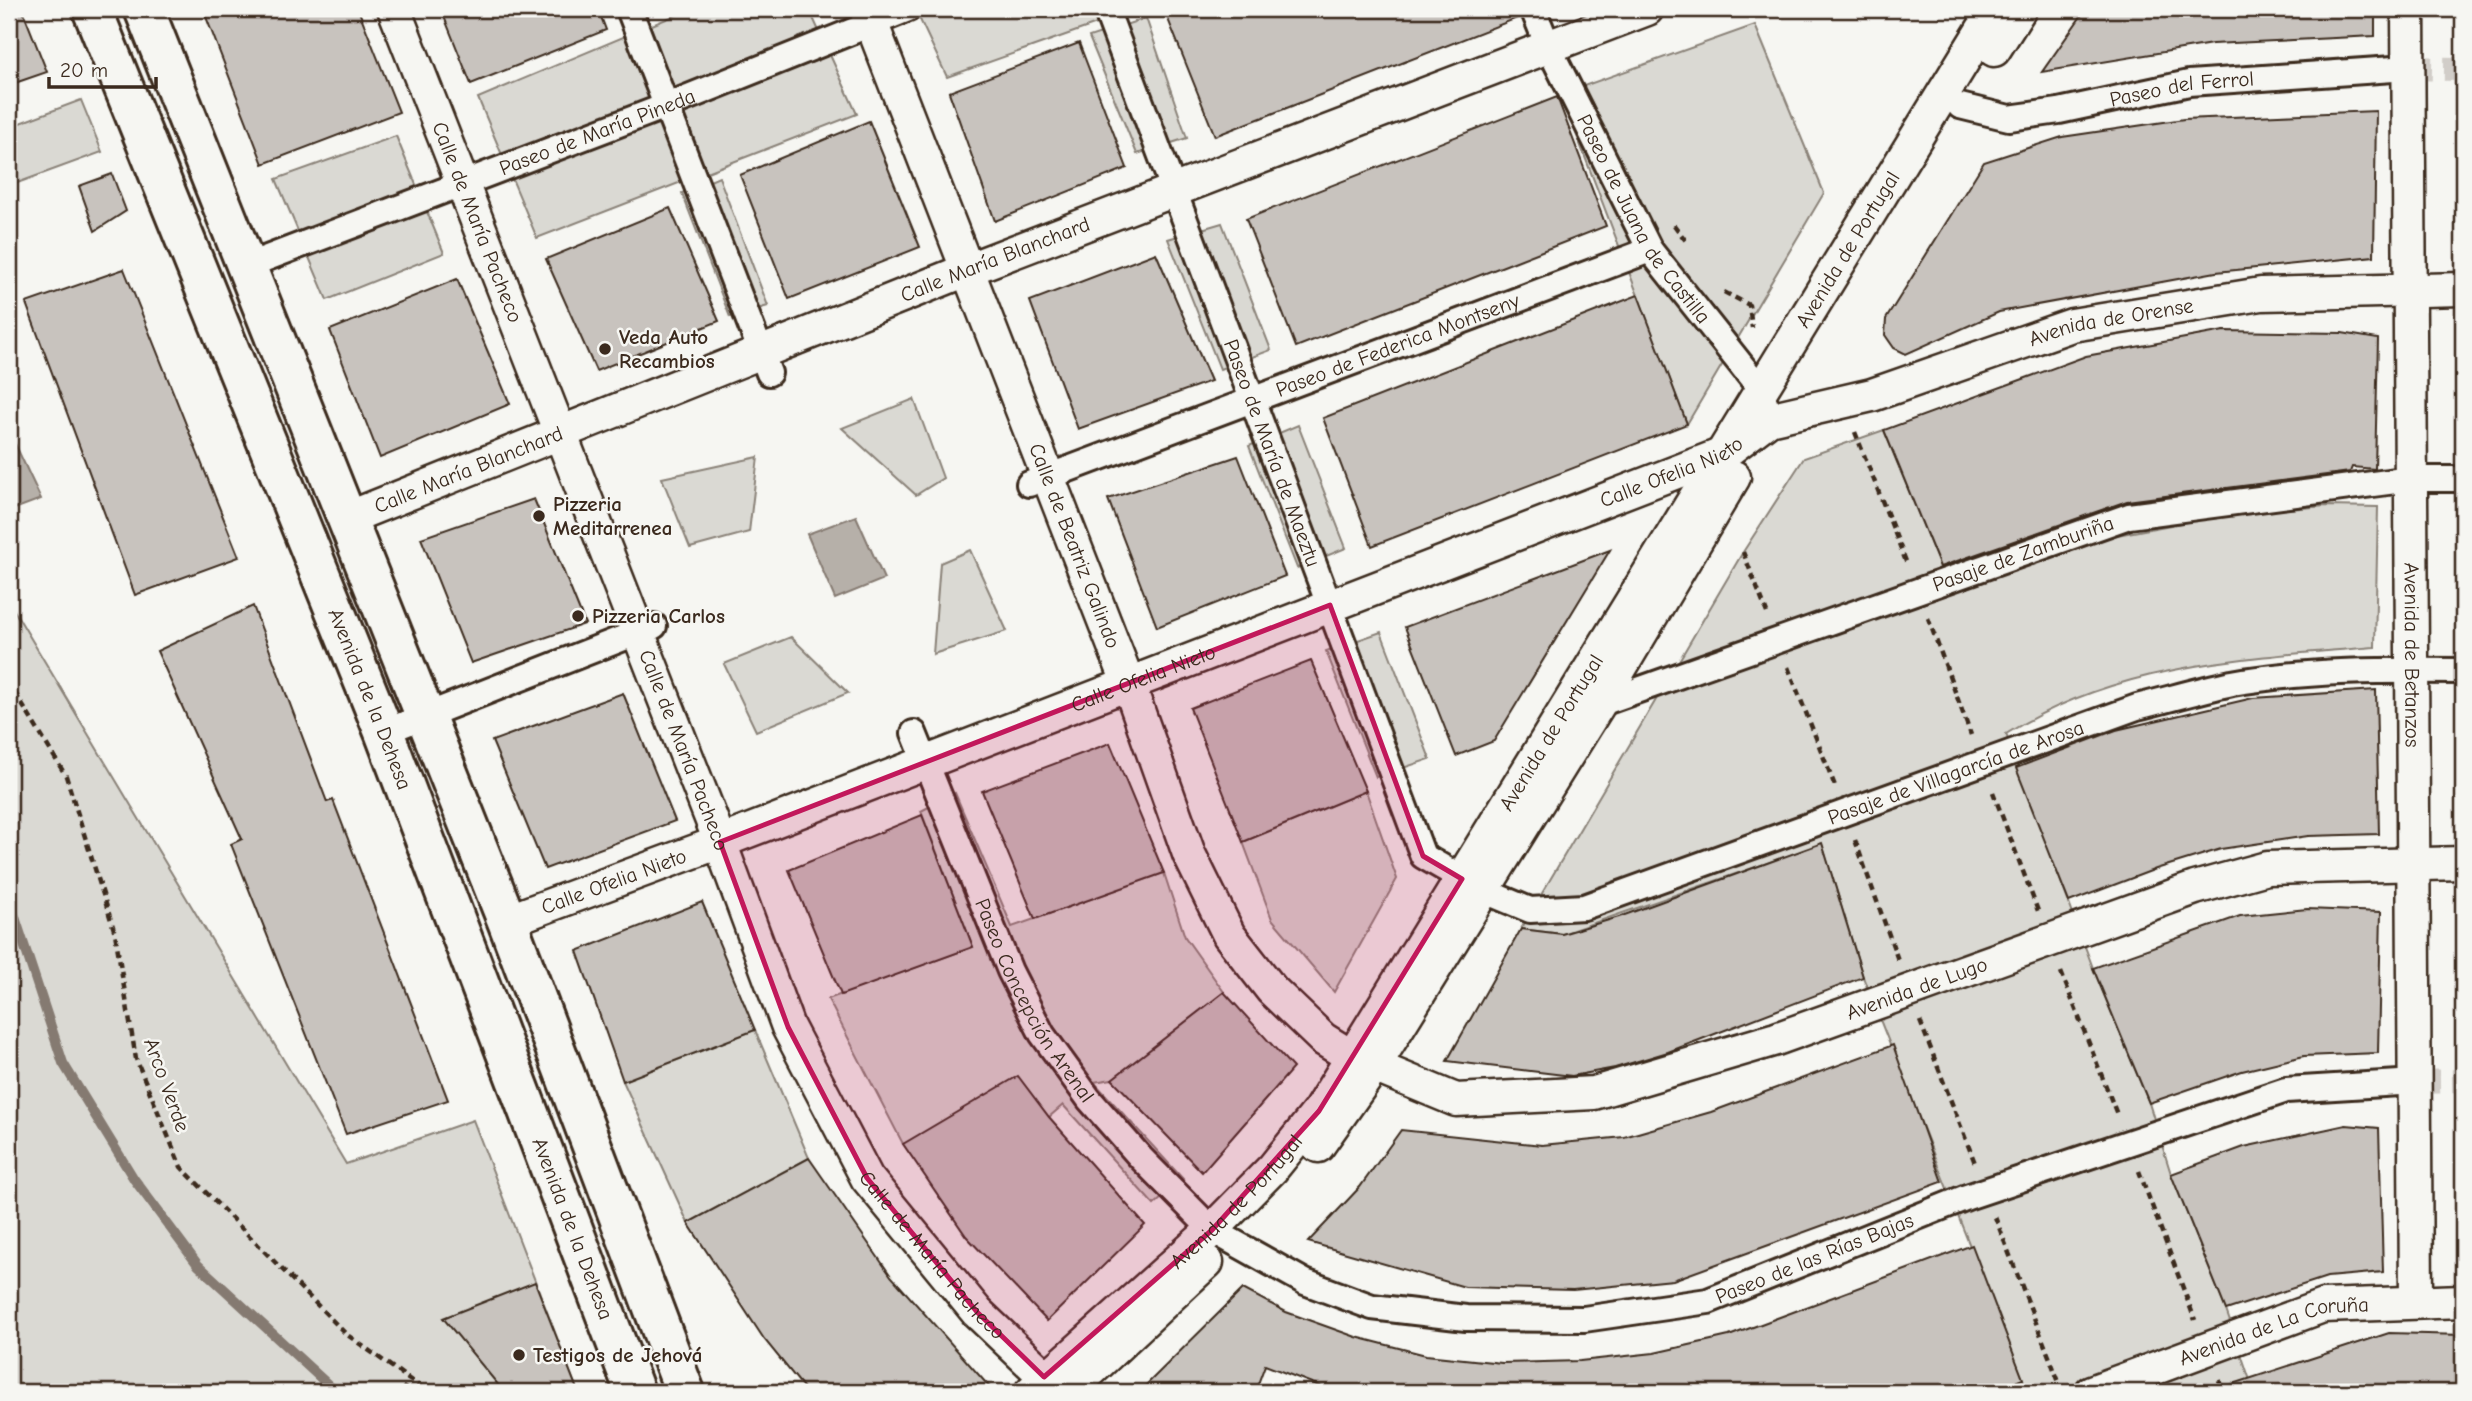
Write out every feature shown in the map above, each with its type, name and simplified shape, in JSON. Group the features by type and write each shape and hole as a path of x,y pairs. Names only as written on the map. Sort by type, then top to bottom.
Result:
{"main road":[{"name":"Avenida de la Dehesa","path":"92,9 384,732 635,1392"},
{"name":"Avenida de la Dehesa","path":"144,9 507,921 685,1392"}],"street":[{"name":"Calle de María Pacheco","path":"394,9 560,433 646,629 788,1027 867,1178 977,1312 1051,1389"},
{"path":"629,9 766,363"},
{"name":"Paseo de María Pineda","path":"246,266 666,106 869,16 908,9"},
{"name":"Paseo de María de Maeztu","path":"1106,9 1423,856 1472,885"},
{"name":"Paseo de Juana de Castilla","path":"1533,9 1548,46 1650,250 1766,405"},
{"name":"Calle María Blanchard","path":"345,519 560,433 766,363 969,269 1647,9"},
{"name":"Avenida de Portugal","path":"1472,885 1599,704 1766,405 1995,9"},
{"name":"Avenida de Portugal","path":"1766,405 2020,9"},
{"name":"Avenida de Betanzos","path":"2408,9 2416,1301"},
{"name":"Calle de Beatriz Galindo","path":"869,16 969,269 1039,480 1129,684 1189,854 1229,935 1272,990 1323,1039 1363,1062"},
{"name":"Paseo del Ferrol","path":"1960,106 2009,118 2059,111 2189,83 2408,68"},
{"name":"Paseo de Federica Montseny","path":"1039,480 1650,250"},
{"name":"Avenida de Orense","path":"1766,405 1843,402 1872,395 2072,325 2261,294 2463,289"},
{"name":"Calle Ofelia Nieto","path":"507,921 720,842 1723,454 1766,405"},
{"name":"Avenida de Portugal","path":"1051,1389 1220,1236 1297,1172 1336,1124 1363,1062 1472,885 1723,454"},
{"name":"Pasaje de Zamburiña","path":"1599,704 2129,516 2411,479 2463,479"},
{"path":"384,732 646,629"},
{"name":"Pasaje de Villagarcía de Arosa","path":"1472,885 1530,910 1584,907 2137,707 2233,683 2413,670 2463,671"},
{"name":"Paseo Concepción Arenal","path":"914,733 1010,971 1042,1034 1088,1099 1140,1158 1220,1236"},
{"name":"Avenida de Lugo","path":"1363,1062 1456,1100 1594,1093 1776,1039 2195,888 2267,868 2463,863"},
{"name":"Paseo de las Rías Bajas","path":"1220,1236 1306,1282 1372,1307 1466,1318 1584,1320 1708,1301 1967,1197 2286,1090 2416,1082"},
{"name":"Avenida de La Coruña","path":"2091,1392 2323,1306 2463,1301"}],"path":[{"path":"1843,402 1918,591 2049,941 2223,1392"},
{"name":"Arco Verde","path":"9,683 66,775 115,933 136,1059 181,1167 346,1334 427,1392"},
{"path":"402,1392 410,1378"}],"highlighted area":[{"path":"1330,605 1423,856 1462,879 1319,1111 1212,1230 1044,1377 977,1312 867,1178 788,1027 720,842"}],"shaded area":[{"path":"690,9 809,9 857,114 537,238 478,98"},
{"path":"915,9 1139,9 947,77"},
{"path":"1146,18 1187,138 1137,154 1089,37"},
{"path":"1755,25 1824,193 1687,424 1561,94"},
{"path":"81,100 102,152 9,186 9,127"},
{"path":"396,136 444,253 327,300 276,179"},
{"path":"719,177 768,306 730,317 682,193"},
{"path":"1222,223 1271,350 1220,369 1168,239"},
{"path":"914,399 943,478 916,495 842,428"},
{"path":"1298,425 1346,548 1297,568 1249,446"},
{"path":"1884,430 1940,567 1928,598 2074,543 2235,513 2327,506 2378,507 2375,647 2232,660 2138,678 2092,692 2048,711 2006,734 2093,968 2149,1103 2171,1174 2226,1310 2254,1392 2028,1392 1863,977 1822,844 1562,934 1521,929 1743,552 1804,458"},
{"path":"9,431 41,499 9,511"},
{"path":"758,457 749,532 690,548 662,478"},
{"path":"856,516 884,579 835,599 807,534"},
{"path":"970,550 1007,631 933,654 940,563"},
{"path":"9,602 346,1164 473,1120 578,1392 9,1392"},
{"path":"1381,632 1430,759 1376,777 1326,651"},
{"path":"791,637 848,693 756,731 724,664"},
{"path":"1366,791 1397,879 1334,992 1272,919 1243,842"},
{"path":"955,793 1012,927 1164,873 1185,937 1224,992 1112,1079 1094,1082 1183,1179 1154,1205 1063,1105 1049,1117 903,1144 828,999 973,947 921,811"},
{"path":"755,1030 809,1158 688,1223 623,1081"}],"building":[{"path":"9,9 22,9 47,72 9,85"},
{"path":"203,9 358,9 399,112 263,164"},
{"path":"441,9 598,9 606,30 471,84"},
{"path":"1164,9 1518,9 1520,17 1215,136"},
{"path":"2086,9 2375,9 2375,36 2212,44 2042,72"},
{"path":"1079,43 1127,168 995,221 949,92"},
{"path":"1557,97 1606,226 1296,347 1246,219"},
{"path":"2376,111 2374,256 2216,272 1999,312 1906,354 1894,348 1885,335 1886,319 1984,162 2062,137 2184,119"},
{"path":"869,121 920,247 789,299 740,175"},
{"path":"112,174 126,211 95,231 79,186"},
{"path":"670,208 719,321 596,371 546,259"},
{"path":"1156,253 1211,381 1078,429 1030,301"},
{"path":"124,269 239,557 135,595 26,303"},
{"path":"457,279 510,404 380,458 330,330"},
{"path":"1638,295 1687,424 1372,546 1323,418"},
{"path":"2224,331 2342,333 2378,339 2375,469 2352,467 2350,472 2127,501 1940,567 1884,430 2086,356"},
{"path":"1238,456 1285,576 1157,627 1108,499"},
{"path":"534,499 585,624 471,663 421,538"},
{"path":"1610,550 1494,741 1456,756 1405,627"},
{"path":"253,606 327,802 333,800 448,1100 346,1134 231,844 242,839 157,651"},
{"path":"1311,661 1366,791 1243,842 1190,708"},
{"path":"2376,690 2379,834 2308,836 2221,849 2156,869 2069,902 2016,768 2116,730 2253,698"},
{"path":"623,693 675,821 545,869 492,741"},
{"path":"1110,743 1164,873 1035,919 982,791"},
{"path":"922,815 973,947 841,995 789,870"},
{"path":"1822,843 1863,977 1668,1052 1615,1068 1572,1076 1447,1061 1521,929 1562,934 1619,917"},
{"path":"702,902 755,1030 623,1081 577,951"},
{"path":"2307,909 2381,912 2378,1053 2304,1056 2242,1071 2149,1103 2093,968 2240,916"},
{"path":"1224,992 1293,1068 1202,1172 1112,1079"},
{"path":"1893,1045 1942,1182 1673,1280 1573,1290 1465,1287 1308,1242 1360,1187 1401,1130 1542,1145 1624,1137 1711,1112"},
{"path":"1018,1076 1049,1117 1145,1225 1047,1321 966,1236 903,1144"},
{"path":"2346,1125 2379,1128 2383,1272 2327,1277 2226,1310 2171,1174 2244,1147"},
{"path":"809,1158 891,1276 994,1392 807,1392 764,1339 688,1223"},
{"path":"1972,1245 2023,1379 1989,1392 1335,1392 1265,1365 1255,1392 1139,1392 1243,1289 1286,1312 1356,1337 1426,1355 1502,1363 1580,1361 1654,1353 1729,1336"},
{"name":"Testigos de Jehová","path":"535,1282 578,1392 504,1392 443,1318"},
{"path":"2389,1333 2463,1335 2463,1392 2225,1392 2224,1387"}],"waterway":[{"path":"9,899 63,1063 134,1179 198,1265 336,1392"}],"tunnel":[{"path":"2408,68 2463,69"},
{"path":"2416,1082 2463,1081"}],"place":[{"name":"Veda Auto Recambios","path":"605,349"},
{"name":"Pizzeria Meditarrenea","path":"539,516"},
{"name":"Pizzeria Carlos","path":"578,616"},
{"name":"Testigos de Jehová","path":"519,1355"}]}
